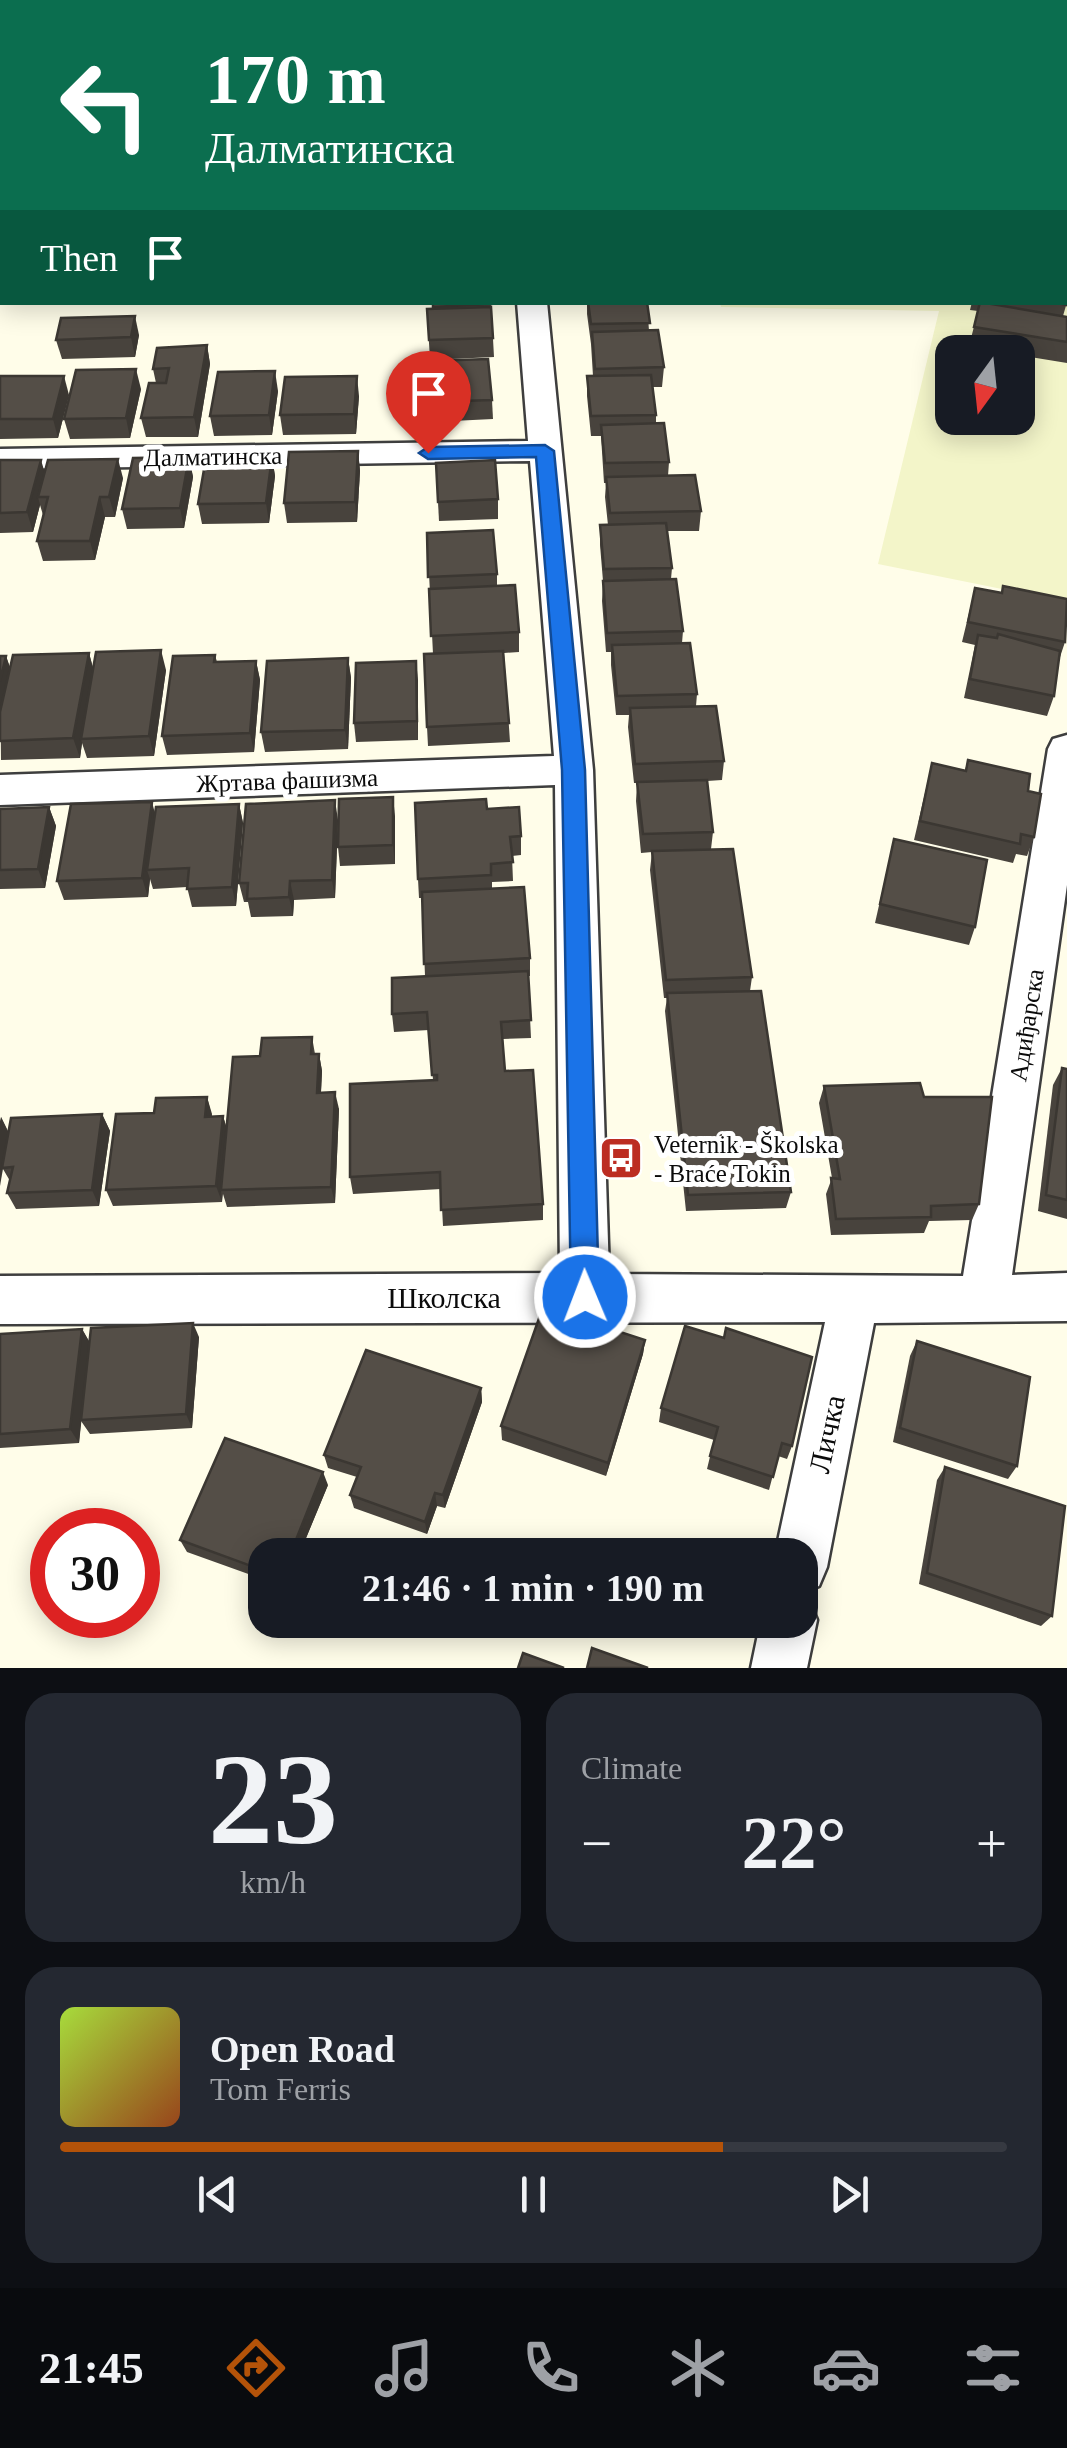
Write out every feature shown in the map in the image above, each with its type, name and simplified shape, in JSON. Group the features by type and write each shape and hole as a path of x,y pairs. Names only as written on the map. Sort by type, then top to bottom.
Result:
{"street":[{"path":"532,305 574,770 585,1297"},
{"name":"Далматинска","path":"0,459 545,451"},
{"name":"Адиђарска","path":"984,1300 1067,749"},
{"name":"Жртава фашизма","path":"0,790 574,770"},
{"name":"Школска","path":"0,1300 585,1297 854,1301 1067,1297"},
{"name":"Личка","path":"806,1538 854,1301"},
{"path":"779,1668 785,1638"}],"green space":[{"path":"720,305 1067,305 1067,602 878,564 939,311"}],"building":[{"path":"588,305 647,305 650,323 591,324"},
{"path":"979,305 1067,317 1067,342 974,327"},
{"path":"491,307 493,338 429,340 427,309"},
{"path":"135,316 131,337 56,340 61,318"},
{"path":"658,330 664,367 595,369 592,332"},
{"path":"207,345 194,417 141,418 149,383 166,383 169,368 153,369 157,348"},
{"path":"488,359 492,400 431,402 429,361"},
{"path":"136,369 126,418 64,419 76,370"},
{"path":"275,371 269,415 210,416 218,372"},
{"path":"651,375 656,415 591,416 587,376"},
{"path":"0,376 64,376 53,419 0,419"},
{"path":"357,376 354,414 280,415 285,377"},
{"path":"664,423 669,462 605,463 601,425"},
{"path":"358,451 355,502 284,503 289,452"},
{"path":"189,457 180,508 122,509 133,458"},
{"path":"272,457 266,503 198,504 206,458"},
{"path":"118,459 109,497 100,497 90,541 37,541 48,497 38,497 48,460"},
{"path":"0,460 41,460 27,512 0,513"},
{"path":"495,460 498,499 438,502 436,463"},
{"path":"695,475 701,511 610,513 606,477"},
{"path":"666,523 672,568 604,569 600,525"},
{"path":"493,530 497,574 428,577 427,533"},
{"path":"676,579 683,631 607,633 603,581"},
{"path":"515,585 519,632 431,636 429,589"},
{"path":"1003,586 1067,599 1065,642 968,622 975,588 1002,593"},
{"path":"998,634 1060,651 1054,696 970,679 978,635 997,638"},
{"path":"690,643 697,694 617,696 612,645"},
{"path":"161,650 149,736 81,739 96,652"},
{"path":"503,651 509,723 427,727 424,654"},
{"path":"89,653 73,738 0,741 0,712 13,655"},
{"path":"215,655 214,662 256,661 250,733 162,736 173,656"},
{"path":"0,656 6,656 0,681"},
{"path":"348,658 345,730 261,732 267,661"},
{"path":"416,661 417,721 354,723 356,663"},
{"path":"716,706 724,761 635,764 630,708"},
{"path":"968,760 1030,774 1028,791 1041,794 1034,837 1021,834 1020,844 920,821 932,763 966,771"},
{"path":"707,780 713,832 643,834 637,782"},
{"path":"393,797 393,845 338,847 339,799"},
{"path":"486,799 487,809 519,807 521,836 510,837 513,862 491,864 491,875 418,879 415,803"},
{"path":"335,800 332,880 290,881 289,897 247,899 248,883 239,883 246,804"},
{"path":"152,802 142,878 57,881 71,804"},
{"path":"239,804 232,887 187,889 189,868 147,870 156,807"},
{"path":"49,807 38,869 0,870 0,809"},
{"path":"894,839 987,860 975,927 880,904"},
{"path":"733,849 752,977 666,980 652,851"},
{"path":"524,887 530,958 424,964 422,892"},
{"path":"528,971 531,1020 501,1022 505,1071 533,1070 543,1204 441,1210 440,1172 350,1177 350,1084 437,1080 437,1075 432,1075 427,1012 392,1014 392,978"},
{"path":"761,991 791,1192 688,1195 667,993"},
{"path":"312,1037 311,1054 319,1054 317,1093 335,1092 331,1187 221,1190 233,1057 260,1056 262,1038"},
{"path":"1062,1068 1067,1069 1067,1200 1046,1195"},
{"path":"920,1083 924,1097 992,1097 979,1204 931,1206 931,1217 836,1219 831,1178 840,1179 824,1086"},
{"path":"207,1097 205,1117 223,1116 216,1186 106,1190 116,1114 154,1113 156,1098"},
{"path":"102,1114 92,1190 7,1193 13,1167 2,1168 11,1118"},
{"path":"543,1307 645,1340 608,1463 501,1426"},
{"path":"193,1323 186,1414 81,1420 91,1328"},
{"path":"685,1326 724,1338 726,1328 812,1357 792,1446 782,1443 773,1477 710,1456 718,1427 661,1408"},
{"path":"82,1329 70,1429 0,1434 0,1334"},
{"path":"917,1341 1030,1377 1017,1466 900,1428"},
{"path":"366,1350 481,1388 443,1495 435,1493 425,1522 350,1495 361,1467 324,1455"},
{"path":"225,1438 323,1472 297,1538 248,1538 248,1565 180,1540"},
{"path":"945,1467 1065,1506 1052,1616 927,1573"},
{"path":"592,1648 648,1668 587,1668"},
{"path":"523,1653 564,1668 518,1668"}],"place":[{"name":"Veternik - Školska - Braće Tokin","path":"621,1158"}],"route":[{"path":"428,453 545,451 574,770 585,1297"}]}
